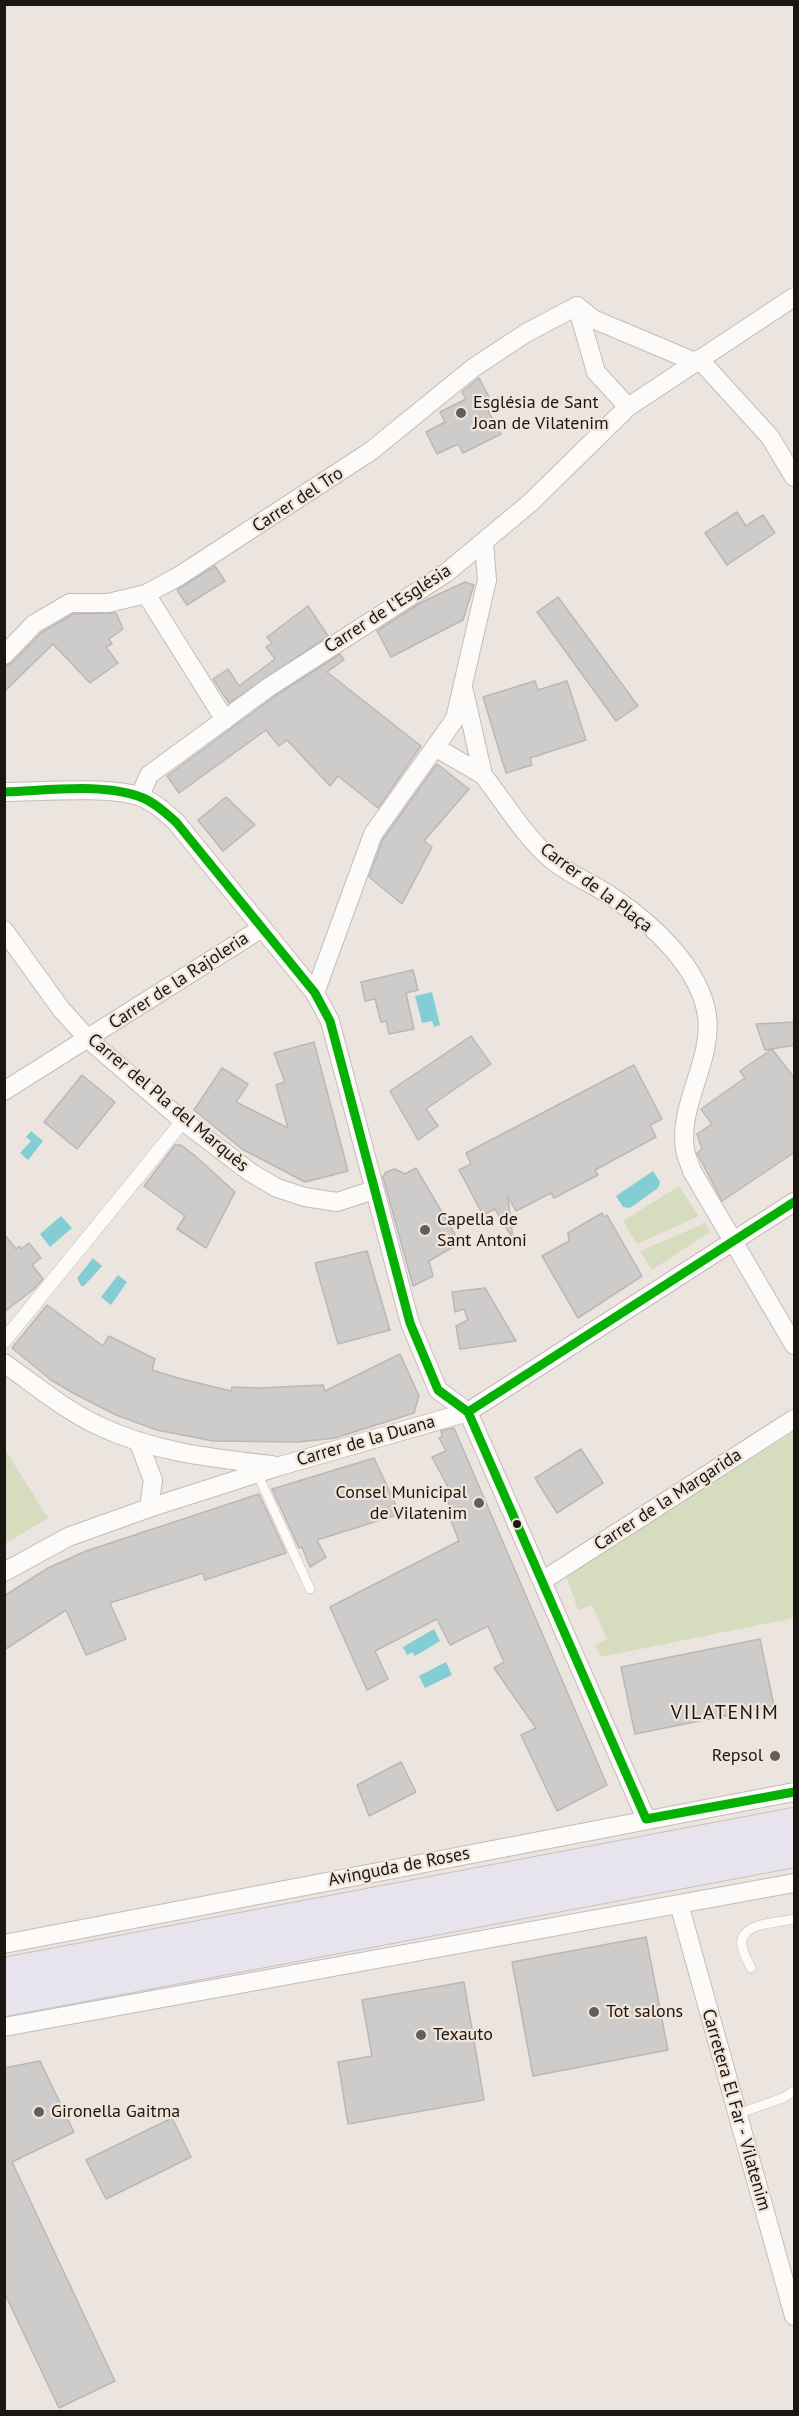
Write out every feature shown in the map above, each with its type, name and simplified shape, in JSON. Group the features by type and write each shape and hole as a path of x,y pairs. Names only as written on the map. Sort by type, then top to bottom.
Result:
{"highway":[{"path":"4,1973 795,1823"},
{"path":"4,2001 795,1852"}],"street":[{"name":"Carrer de l'Església","path":"140,796 149,775 269,687 446,573 530,503 628,407 795,297"},
{"path":"577,306 593,319 697,360 770,437 795,477"},
{"path":"577,306 596,372 628,407"},
{"name":"Carrer del Tro","path":"4,655 34,624 70,603 108,603 146,594 272,518 371,451 473,368 526,333 577,306"},
{"path":"315,993 373,834 455,719 487,580 483,542"},
{"path":"146,594 225,720"},
{"path":"463,687 483,775"},
{"path":"435,747 483,775"},
{"name":"Carrer de la Plaça","path":"483,775 525,832 552,860 614,898 655,932 681,960 698,986 707,1016 707,1040 685,1123 685,1150 692,1171 734,1240 738,1253 795,1345"},
{"path":"4,792 121,792 140,796 161,808 176,822 315,993 330,1021 410,1323 438,1390 468,1412 646,1820"},
{"name":"Carrer de la Rajoleria","path":"4,1091 262,928"},
{"name":"Carrer del Pla del Marquès","path":"4,930 61,1010 88,1039 183,1121 250,1172 277,1188 305,1197 337,1202 374,1190"},
{"path":"4,1341 183,1121"},
{"name":"Carrer de la Duana","path":"4,1572 68,1537 149,1508 280,1466 468,1412 795,1202"},
{"path":"4,1363 70,1410 96,1425 138,1441 182,1454 280,1466"},
{"name":"Carrer de la Margarida","path":"542,1581 795,1419"},
{"path":"138,1441 153,1480 149,1508"},
{"name":"Avinguda de Roses","path":"4,1944 795,1792"},
{"path":"4,2027 795,1883"},
{"name":"Carretera El Far - Vilatenim","path":"679,1904 795,2316"}],"lane":[{"path":"257,1473 310,1589"},
{"path":"751,1968 742,1946 743,1935 750,1928 795,1920"},
{"path":"737,2114 783,2098 795,2091"}],"green space":[{"path":"679,1186 699,1216 637,1244 623,1221"},
{"path":"705,1223 710,1232 652,1270 640,1251"},
{"path":"794,1432 794,1618 601,1657 595,1645 607,1639 592,1605 578,1610 566,1575"},
{"path":"4,1448 48,1518 5,1544 4,1544"}],"water":[{"path":"432,992 440,1025 434,1027 432,1021 422,1023 415,996"},
{"path":"31,1131 43,1141 28,1160 20,1153 31,1141 26,1137"},
{"path":"653,1171 660,1182 658,1188 630,1208 623,1207 616,1196"},
{"path":"61,1216 72,1228 50,1247 40,1234"},
{"path":"93,1258 102,1266 84,1286 81,1286 77,1278"},
{"path":"118,1275 127,1282 111,1305 101,1297"},
{"path":"434,1629 440,1641 415,1656 412,1652 407,1655 403,1647"},
{"path":"446,1662 452,1675 425,1688 419,1676"}],"building":[{"name":"Església de Sant Joan de Vilatenim","path":"479,378 489,397 483,402 501,434 463,453 458,444 437,454 426,432 445,422 440,412 466,399 462,392"},
{"path":"737,512 746,526 763,515 775,533 727,565 705,533"},
{"path":"215,566 225,581 187,605 177,590"},
{"path":"465,582 474,585 463,620 391,657 377,631 420,603"},
{"path":"558,597 638,706 616,721 537,612"},
{"path":"308,606 328,636 229,703 213,679 228,669 239,686 275,659 266,647 272,643 267,637"},
{"path":"116,613 123,629 109,639 112,644 106,647 118,663 90,683 53,644 4,692 4,666 12,663 41,633 73,614"},
{"path":"340,654 344,660 327,672 421,746 378,808 338,776 330,786 287,740 279,746 266,730 179,793 167,776 275,696"},
{"path":"535,681 538,690 567,681 586,740 530,758 532,765 506,773 483,697"},
{"path":"437,764 469,789 424,841 432,847 402,904 369,877 383,839"},
{"path":"226,797 255,825 223,851 198,820"},
{"path":"413,970 418,990 406,993 414,1029 389,1034 386,1021 381,1022 375,999 365,1001 361,982"},
{"path":"795,1022 795,1045 765,1050 756,1024"},
{"path":"471,1036 491,1064 426,1109 438,1126 418,1140 390,1091"},
{"path":"314,1042 348,1171 305,1182 242,1149 194,1110 222,1068 248,1084 236,1102 288,1128 276,1085 285,1082 274,1053"},
{"path":"772,1049 795,1079 795,1152 722,1201 697,1153 702,1149 697,1134 712,1124 701,1109 745,1078 740,1071"},
{"path":"634,1065 662,1119 650,1125 656,1137 595,1170 598,1175 554,1198 551,1193 516,1211 508,1197 513,1239 495,1209 483,1215 459,1170 471,1164 466,1153"},
{"path":"82,1075 115,1102 77,1149 44,1122"},
{"path":"175,1145 181,1145 193,1154 235,1192 206,1248 177,1229 185,1216 144,1186"},
{"name":"Capella de Sant Antoni","path":"416,1168 460,1243 429,1261 433,1276 413,1286 383,1177 386,1172 395,1169 405,1174"},
{"path":"602,1213 604,1217 607,1215 642,1276 578,1318 542,1256 569,1241 568,1233"},
{"path":"4,1234 16,1249 19,1246 21,1249 29,1243 41,1258 32,1265 43,1279 34,1289 4,1312"},
{"path":"367,1251 390,1330 338,1344 315,1263"},
{"path":"485,1288 516,1341 460,1349 456,1326 468,1320 464,1309 455,1312 452,1292"},
{"path":"47,1305 103,1346 109,1336 155,1359 152,1370 231,1391 232,1387 323,1385 325,1391 400,1354 419,1396 414,1413 335,1438 298,1442 213,1441 157,1430 116,1415 73,1393 51,1380 12,1348"},
{"path":"454,1428 607,1785 557,1811 521,1735 536,1728 494,1668 504,1662 488,1626 450,1645 437,1619 375,1651 388,1679 367,1690 330,1607 459,1541 449,1516 453,1513 443,1492 449,1489 432,1457 446,1451 439,1438 442,1437 441,1431"},
{"path":"581,1449 603,1483 557,1513 535,1478"},
{"path":"374,1458 400,1514 317,1540 326,1557 310,1567 272,1489"},
{"path":"259,1494 286,1553 205,1580 203,1573 110,1603 126,1639 86,1655 66,1610 4,1650 4,1596 48,1568 86,1551"},
{"path":"760,1639 774,1706 635,1734 621,1667"},
{"path":"401,1762 416,1792 369,1816 357,1785"},
{"path":"646,1937 668,2050 533,2076 512,1962"},
{"name":"Texauto","path":"464,1982 484,2100 348,2124 338,2062 372,2056 362,2000"},
{"path":"40,2061 74,2132 12,2162 115,2381 59,2408 4,2292 4,2068"},
{"path":"172,2118 191,2157 106,2199 86,2160"}],"transit line":[{"path":"4,792 56,789 111,790 128,793 152,803 176,822 315,993 330,1021 410,1323 438,1390 468,1412 646,1819 794,1792"},
{"path":"468,1412 794,1202"}],"place":[{"name":"Església de Sant Joan de Vilatenim","path":"461,413"},
{"name":"Capella de Sant Antoni","path":"425,1230"},
{"name":"Consel Municipal de Vilatenim","path":"479,1503"},
{"name":"Repsol","path":"775,1756"},
{"name":"Tot salons","path":"594,2012"},
{"name":"Texauto","path":"421,2035"},
{"name":"Gironella Gaitma","path":"39,2112"}],"district":[{"name":"VILATENIM","path":"725,1713"}]}
